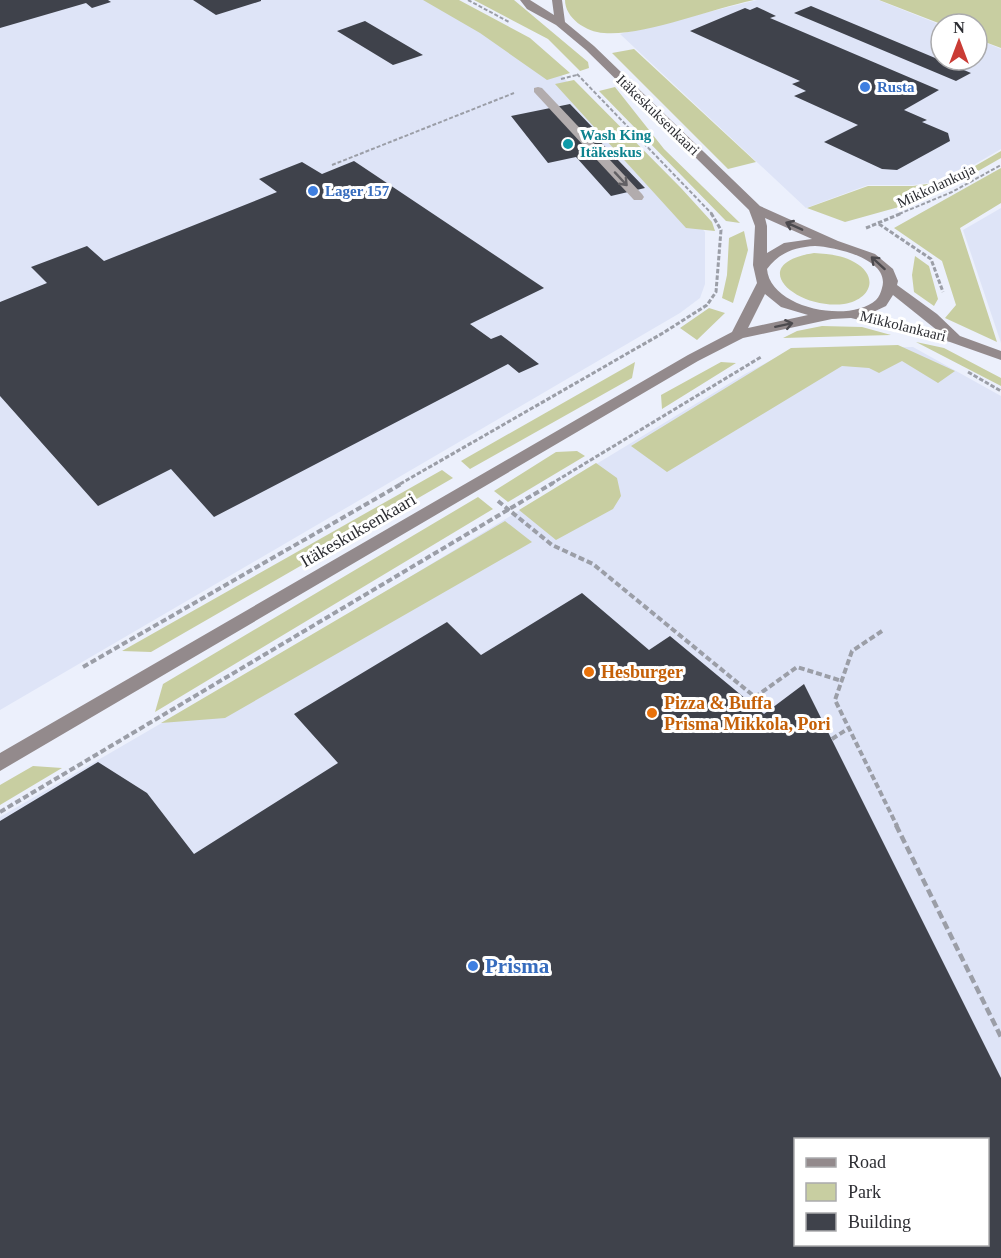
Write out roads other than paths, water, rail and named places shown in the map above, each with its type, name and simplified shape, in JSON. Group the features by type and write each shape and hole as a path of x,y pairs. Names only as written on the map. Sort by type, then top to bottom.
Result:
{"street":[{"name":"Itäkeskuksenkaari","path":"525,0 531,7 560,23 590,48 755,208 833,243"},
{"path":"557,0 560,23"},
{"path":"738,335 763,284 760,224 755,208"},
{"path":"761,267 770,254 786,246 808,242 833,243 868,255 889,275 891,287 882,302 860,313 830,315 801,310 777,299 763,284"},
{"name":"Mikkolankaari","path":"891,287 932,317 955,339"},
{"name":"Mikkolankaari","path":"851,313 955,339 1001,356"},
{"name":"Itäkeskuksenkaari","path":"0,763 693,358 738,335 830,315"}],"lane":[{"path":"538,90 638,197"}],"place":[{"name":"Rusta","path":"865,87"},
{"name":"Wash King Itäkeskus","path":"568,144"},
{"name":"Lager 157","path":"313,191"},
{"name":"Hesburger","path":"589,672"},
{"name":"Pizza & Buffa Prisma Mikkola, Pori","path":"652,713"},
{"name":"Prisma","path":"473,966"}]}
